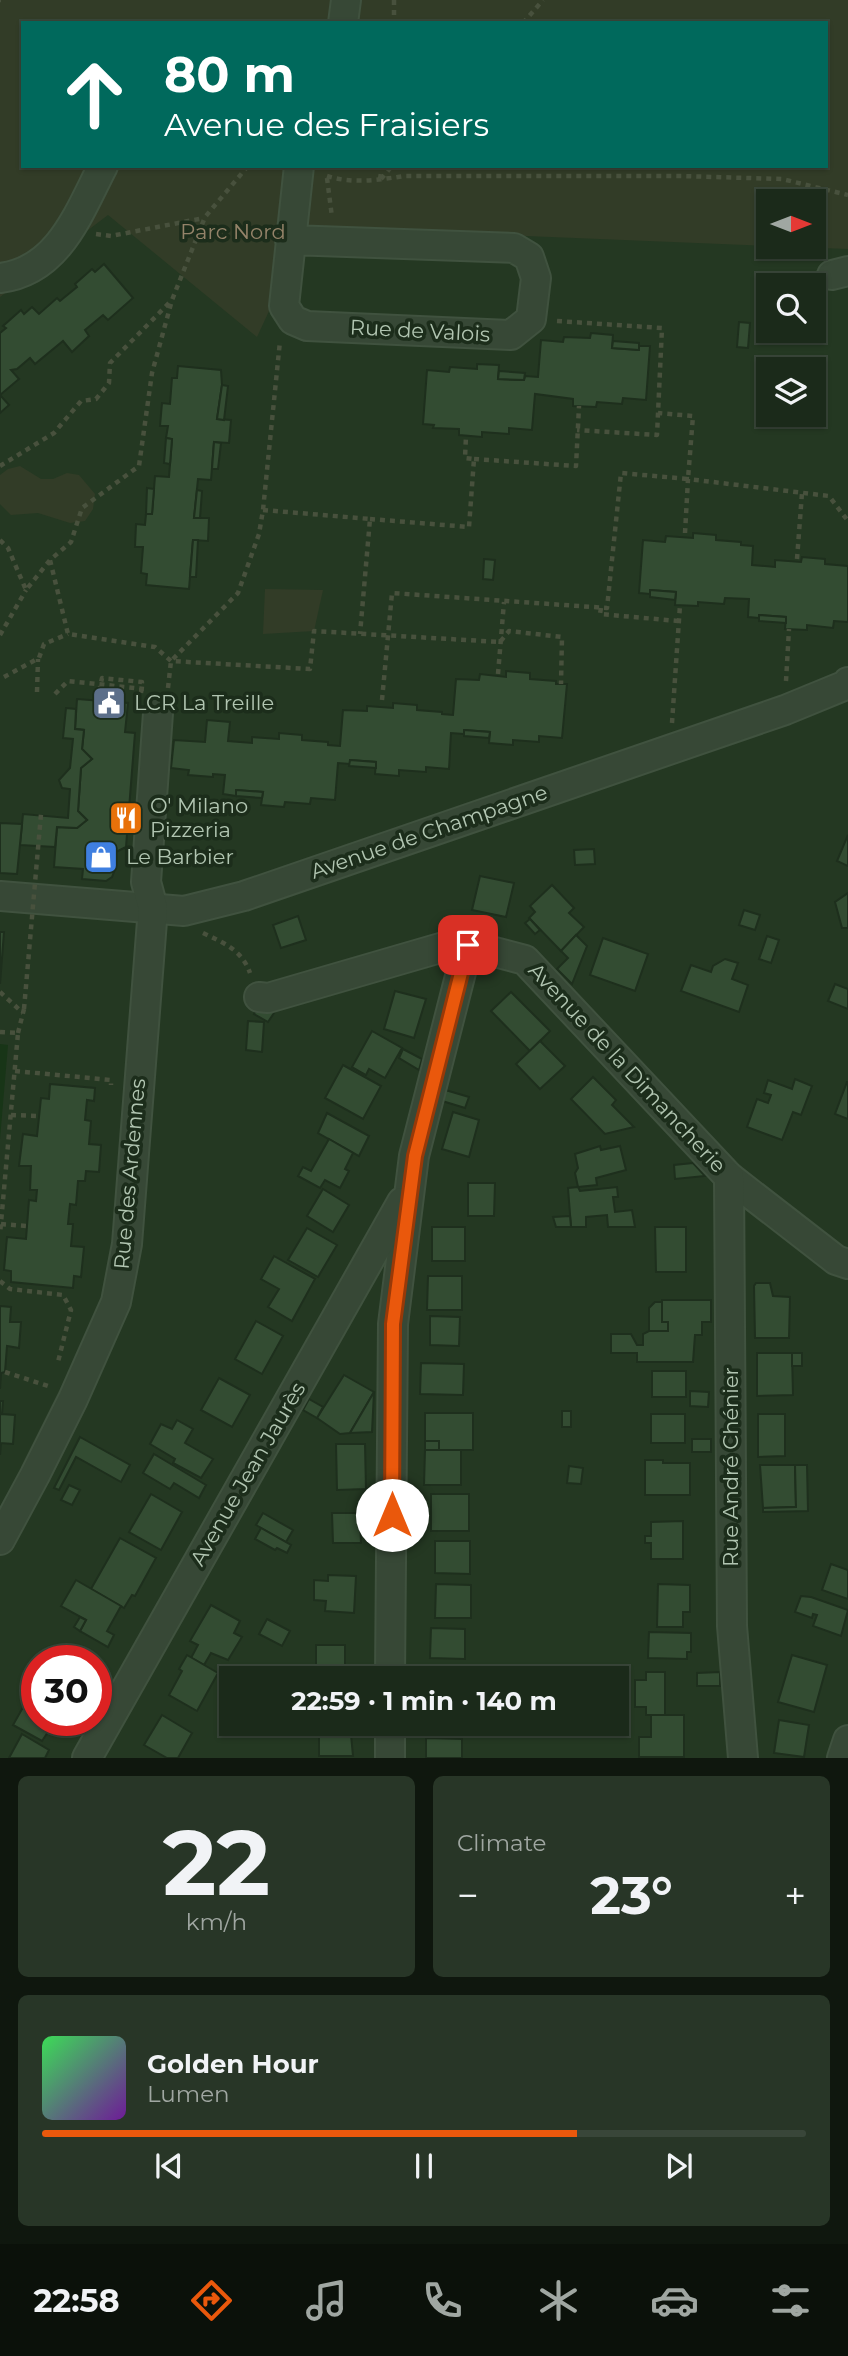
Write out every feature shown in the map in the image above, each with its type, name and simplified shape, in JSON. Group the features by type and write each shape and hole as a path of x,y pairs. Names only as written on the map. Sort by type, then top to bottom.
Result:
{"street":[{"path":"343,21 346,0"},
{"path":"0,278 43,262 65,239 102,168"},
{"path":"284,306 299,168"},
{"path":"290,240 514,248 529,257 536,278 531,319"},
{"name":"Rue de Valois","path":"284,306 293,320 307,326 511,335 531,319"},
{"name":"Avenue de Champagne","path":"0,896 184,911 244,896 785,710 847,684"},
{"name":"Rue des Ardennes","path":"0,1540 35,1475 62,1393 116,1302 127,1244 153,908 146,882 152,701"},
{"path":"390,1666 393,1324 415,1156 468,945"},
{"name":"Avenue de la Dimancherie","path":"259,997 268,998 447,946 468,945 525,960 729,1177 836,1260 848,1264"},
{"name":"Rue André Chénier","path":"729,1177 732,1626 743,1758"},
{"name":"Avenue Jean Jaurès","path":"88,1758 409,1191"},
{"path":"390,1736 390,1758"},
{"path":"842,1758 848,1740"}],"path":[{"path":"394,0 394,21"},
{"path":"525,21 543,0"},
{"path":"0,635 26,590 50,559 71,542 82,508 139,466 152,373 172,300 205,217 246,168"},
{"path":"328,168 335,241"},
{"path":"380,180 382,168"},
{"path":"380,180 390,168"},
{"path":"327,176 344,181 404,176 682,176 782,179 848,195"},
{"path":"69,230 111,236 205,217"},
{"path":"0,466 54,433 82,401 96,399 109,383 110,363 172,300"},
{"path":"171,661 238,593 259,534 264,510 272,403 284,306"},
{"path":"531,319 662,328 657,436 578,430"},
{"path":"466,436 465,458 576,466 579,406"},
{"path":"658,413 693,416 685,533"},
{"path":"264,510 468,527 474,459"},
{"path":"382,700 392,593 607,608 621,473 829,496 848,522"},
{"path":"797,559 802,493"},
{"path":"360,634 370,519"},
{"path":"0,540 8,548 26,590"},
{"path":"50,559 68,634"},
{"path":"498,674 504,602"},
{"path":"670,748 680,605"},
{"path":"601,608 600,614 678,621"},
{"path":"785,710 789,629"},
{"path":"37,692 38,658 44,644 68,634 155,647 171,661 310,670 314,631 500,642"},
{"path":"500,642 509,631 562,637 561,684"},
{"path":"4,677 38,658"},
{"path":"97,701 102,678 142,682 139,711 152,701"},
{"path":"55,694 68,681 152,701"},
{"path":"0,1234 18,1033 24,1011 41,814"},
{"path":"184,911 189,927 229,945 244,958 248,968"},
{"path":"0,992 24,1011"},
{"path":"0,1032 18,1033"},
{"path":"15,1071 111,1080 110,1093"},
{"path":"11,1115 39,1116"},
{"path":"1,1224 27,1226"},
{"path":"0,1281 10,1289 63,1295 71,1310 62,1393 5,1372"}],"green space":[{"name":"Parc Nord","path":"0,0 848,0 848,249 826,248 826,189 756,189 756,246 308,227 257,337 108,215 0,297"},
{"path":"20,466 41,479 53,479 67,473 79,475 95,494 93,509 85,521 70,523 38,513 11,515 0,504 0,475 8,469"},
{"path":"265,589 323,590 314,631 263,634"}],"shaded area":[{"path":"0,1044 8,1045 0,1139"}],"building":[{"path":"104,264 133,298 108,320 103,315 85,330 89,336 72,352 63,341 35,364 30,358 17,369 11,370 19,379 0,395 0,333 6,328 3,326 21,310 24,314 32,307 39,314 57,298 60,301 77,287 75,284 92,269 95,272"},
{"path":"739,322 750,323 748,348 737,347"},
{"path":"591,333 613,335 612,348 639,350 639,346 650,346 646,400 623,398 622,404 597,402 596,407 573,406 573,399 535,394 532,430 509,428 509,434 482,432 482,437 459,435 459,429 433,428 434,425 423,424 427,370 449,372 450,367 477,369 477,364 499,365 498,379 524,380 525,376 538,377 541,340 563,342 564,337 590,338"},
{"path":"613,341 639,343 639,350 612,348"},
{"path":"178,366 221,370 222,385 217,419 231,420 229,443 214,442 211,480 198,479 194,518 209,518 208,541 193,540 189,589 146,585 147,574 141,573 143,547 135,547 136,524 145,525 146,514 152,514 155,476 169,477 172,439 166,438 168,426 160,426 162,403 170,404 172,378 177,378"},
{"path":"499,371 525,373 524,380 498,379"},
{"path":"222,385 228,386 224,420 217,419"},
{"path":"0,395 9,405 0,413"},
{"path":"166,438 172,439 170,464 164,463"},
{"path":"214,442 221,443 218,469 212,469"},
{"path":"147,488 154,489 152,514 146,514"},
{"path":"197,490 202,491 200,518 194,518"},
{"path":"693,533 716,535 716,540 753,546 752,565 775,567 775,560 801,562 802,557 825,559 825,564 848,566 848,622 834,621 833,628 807,625 807,630 785,629 786,617 748,617 749,599 725,598 724,604 698,602 698,606 675,605 676,592 650,590 650,594 639,593 643,540 665,542 666,536 693,538"},
{"path":"193,540 198,540 196,577 190,577"},
{"path":"484,559 495,560 493,580 483,579"},
{"path":"650,590 676,592 675,600 650,597"},
{"path":"759,615 786,617 786,623 759,621"},
{"path":"506,671 530,673 530,679 567,684 562,738 539,736 539,742 513,740 513,745 489,743 490,732 464,730 464,734 451,733 449,769 426,767 426,772 399,770 399,776 375,774 376,762 350,760 350,764 338,763 335,800 311,798 310,804 285,802 284,807 261,805 263,792 236,790 236,796 223,794 225,775 188,775 189,770 171,768 174,740 205,742 207,720 230,722 228,741 252,743 252,737 279,739 279,733 302,735 302,740 340,746 343,710 367,711 367,706 393,708 393,703 417,705 417,710 453,715 456,679 479,680 480,674 506,677"},
{"path":"77,699 128,703 125,732 135,733 126,847 116,852 114,872 106,881 82,879 83,869 54,867 57,827 77,828 87,820 78,811 81,768 92,759 82,749 84,730 75,729"},
{"path":"66,708 76,709 75,729 84,730 82,749 92,759 81,768 78,811 87,820 77,828 57,827 55,847 20,845 23,814 68,818 70,789 62,788 59,780 70,768 73,739 63,738"},
{"path":"464,730 490,732 489,738 464,736"},
{"path":"350,760 376,762 376,768 349,766"},
{"path":"236,790 263,792 262,798 236,796"},
{"path":"0,823 22,824 17,874 0,873"},
{"path":"848,835 848,866 837,861"},
{"path":"594,849 595,864 575,865 574,850"},
{"path":"480,876 514,883 506,917 472,910"},
{"path":"552,885 574,908 569,913 584,927 561,951 529,918 535,912 530,906"},
{"path":"848,893 848,928 842,928 835,902"},
{"path":"744,910 760,915 755,930 739,925"},
{"path":"298,916 306,940 281,948 273,925"},
{"path":"530,919 540,930 535,934 525,923"},
{"path":"0,932 4,932 0,984"},
{"path":"576,935 587,946 572,984 557,969 568,958 561,951"},
{"path":"767,936 779,940 771,963 759,959"},
{"path":"603,938 648,954 635,991 590,975"},
{"path":"725,959 738,963 732,979 748,985 739,1012 681,991 691,965 711,972 713,966"},
{"path":"835,984 848,989 848,1009 828,1001"},
{"path":"395,991 426,999 414,1038 384,1029"},
{"path":"511,992 550,1031 530,1051 491,1011"},
{"path":"267,1009 274,1013 268,1022 254,1014 255,1012"},
{"path":"248,1021 264,1022 262,1052 246,1050"},
{"path":"372,1031 402,1048 385,1078 369,1069 366,1075 352,1067"},
{"path":"540,1041 565,1066 540,1089 516,1064"},
{"path":"403,1049 422,1059 419,1070 399,1058"},
{"path":"343,1065 381,1086 363,1119 325,1098"},
{"path":"593,1077 616,1100 612,1105 634,1127 605,1134 571,1099"},
{"path":"795,1079 812,1086 801,1115 793,1112 782,1140 747,1127 757,1099 768,1103 771,1095 764,1093 768,1080 792,1089"},
{"path":"848,1082 848,1119 835,1114"},
{"path":"50,1084 95,1088 94,1101 87,1100 85,1120 91,1121 89,1144 101,1145 99,1172 86,1171 85,1181 78,1181 76,1205 70,1204 68,1224 73,1224 71,1246 84,1247 81,1277 74,1276 73,1288 11,1282 11,1271 4,1270 7,1237 26,1239 29,1200 36,1201 37,1190 30,1190 31,1166 19,1166 23,1134 37,1136 41,1098 49,1099"},
{"path":"442,1089 469,1097 465,1108 439,1100"},
{"path":"453,1112 479,1120 469,1157 442,1149"},
{"path":"327,1113 369,1136 359,1156 318,1133"},
{"path":"329,1139 353,1153 345,1169 349,1171 340,1188 325,1180 320,1188 298,1176 303,1167 311,1171"},
{"path":"600,1146 601,1150 620,1146 626,1170 596,1178 597,1185 578,1187 575,1154"},
{"path":"693,1163 705,1176 675,1179 674,1165"},
{"path":"468,1183 495,1183 494,1216 468,1216"},
{"path":"578,1187 580,1191 617,1187 618,1197 613,1197 615,1212 632,1210 635,1227 608,1227 607,1215 586,1217 586,1227 571,1227 568,1188"},
{"path":"323,1189 349,1205 333,1232 307,1216"},
{"path":"570,1216 571,1227 556,1227 553,1217"},
{"path":"432,1227 465,1227 465,1261 432,1261"},
{"path":"655,1227 686,1227 686,1272 656,1272"},
{"path":"307,1228 337,1245 318,1277 288,1260"},
{"path":"274,1256 315,1279 292,1321 268,1307 279,1289 261,1279"},
{"path":"428,1276 462,1276 462,1310 427,1310"},
{"path":"756,1283 770,1283 773,1296 790,1297 789,1338 755,1338"},
{"path":"662,1300 711,1300 711,1322 702,1322 702,1335 695,1335 693,1362 637,1362 637,1353 611,1353 611,1334 631,1334 637,1345 643,1345 643,1334 649,1331 668,1331 668,1322 662,1322"},
{"path":"655,1302 662,1302 662,1322 668,1322 668,1331 649,1331 649,1308"},
{"path":"0,1306 11,1307 10,1322 21,1322 19,1348 7,1346 5,1372 1,1373 0,1389"},
{"path":"430,1316 460,1317 459,1346 430,1345"},
{"path":"256,1321 283,1336 262,1374 235,1359"},
{"path":"757,1353 792,1353 793,1395 757,1396"},
{"path":"792,1353 802,1353 802,1366 792,1366"},
{"path":"421,1363 464,1364 463,1395 420,1394"},
{"path":"652,1371 686,1371 686,1397 652,1397"},
{"path":"344,1375 374,1392 350,1433 340,1434 317,1418"},
{"path":"219,1378 250,1395 232,1427 201,1410"},
{"path":"690,1391 709,1392 708,1407 690,1406"},
{"path":"374,1392 372,1432 350,1433"},
{"path":"309,1399 323,1407 317,1418 303,1410"},
{"path":"0,1401 3,1401 2,1414 15,1415 13,1444 1,1443 0,1455"},
{"path":"562,1411 571,1411 571,1427 562,1427"},
{"path":"425,1413 473,1413 473,1450 439,1450 439,1441 425,1441"},
{"path":"651,1414 685,1414 685,1443 651,1443"},
{"path":"758,1414 785,1414 785,1456 758,1457"},
{"path":"177,1420 193,1429 185,1443 213,1459 201,1478 173,1463 175,1459 150,1444 161,1424 172,1429"},
{"path":"80,1437 130,1465 121,1482 76,1457 59,1490 54,1488"},
{"path":"692,1439 711,1439 711,1452 692,1452"},
{"path":"425,1441 439,1441 439,1450 425,1450"},
{"path":"336,1444 365,1444 366,1489 337,1490"},
{"path":"425,1450 461,1450 461,1485 424,1485"},
{"path":"154,1454 206,1485 199,1498 174,1483 170,1489 143,1473"},
{"path":"645,1460 690,1463 690,1495 645,1495"},
{"path":"760,1465 795,1465 796,1507 763,1508"},
{"path":"795,1465 807,1465 808,1511 763,1512 763,1508 796,1507"},
{"path":"569,1466 583,1468 581,1484 567,1483"},
{"path":"69,1485 80,1490 72,1505 61,1500"},
{"path":"151,1494 182,1512 161,1550 129,1532"},
{"path":"431,1494 469,1494 469,1531 431,1531"},
{"path":"263,1513 293,1530 286,1542 256,1525"},
{"path":"332,1513 360,1513 361,1543 333,1543"},
{"path":"683,1521 683,1559 651,1559 651,1543 645,1543 645,1536 651,1536 651,1522"},
{"path":"261,1528 291,1545 287,1553 255,1539"},
{"path":"120,1538 156,1558 135,1596 132,1595 124,1608 91,1589"},
{"path":"435,1541 470,1541 470,1574 435,1573"},
{"path":"831,1564 848,1570 848,1599 822,1590"},
{"path":"328,1575 356,1576 354,1613 325,1611 326,1601 314,1600 314,1580 328,1581"},
{"path":"76,1580 121,1606 107,1631 114,1635 109,1645 80,1631 86,1620 61,1606"},
{"path":"436,1584 471,1585 471,1618 435,1618"},
{"path":"658,1584 690,1585 690,1612 683,1612 683,1627 657,1627"},
{"path":"801,1596 848,1610 841,1636 813,1626 817,1615 813,1614 812,1618 795,1612"},
{"path":"211,1605 240,1621 234,1633 242,1637 228,1660 211,1653 204,1665 191,1658 198,1645 190,1641"},
{"path":"80,1617 86,1620 80,1631 74,1627"},
{"path":"267,1619 290,1631 282,1646 259,1634"},
{"path":"431,1628 465,1629 465,1659 430,1658"},
{"path":"649,1632 691,1633 691,1652 687,1652 687,1659 648,1658"},
{"path":"316,1645 345,1645 345,1666 316,1666"},
{"path":"187,1655 218,1673 197,1711 169,1695"},
{"path":"792,1655 827,1665 814,1712 778,1702"},
{"path":"646,1672 665,1672 665,1715 646,1715 646,1707 635,1707 635,1680 646,1680"},
{"path":"720,1672 720,1686 697,1686 697,1673"},
{"path":"21,1711 21,1729 13,1725"},
{"path":"162,1715 192,1733 178,1758 167,1758 144,1745"},
{"path":"651,1715 684,1715 684,1757 639,1757 639,1737 651,1737"},
{"path":"779,1720 809,1725 804,1757 774,1753"},
{"path":"21,1736 49,1750 45,1758 9,1758"},
{"path":"33,1736 45,1736 42,1741"},
{"path":"319,1736 351,1736 353,1756 319,1756"},
{"path":"426,1738 462,1739 462,1758 426,1758"}],"place":[{"name":"LCR La Treille","path":"109,703"},
{"name":"O' Milano Pizzeria","path":"126,818"},
{"name":"Le Barbier","path":"101,857"}],"route":[{"path":"392,1515 393,1324 409,1191 415,1156 468,945"}]}
